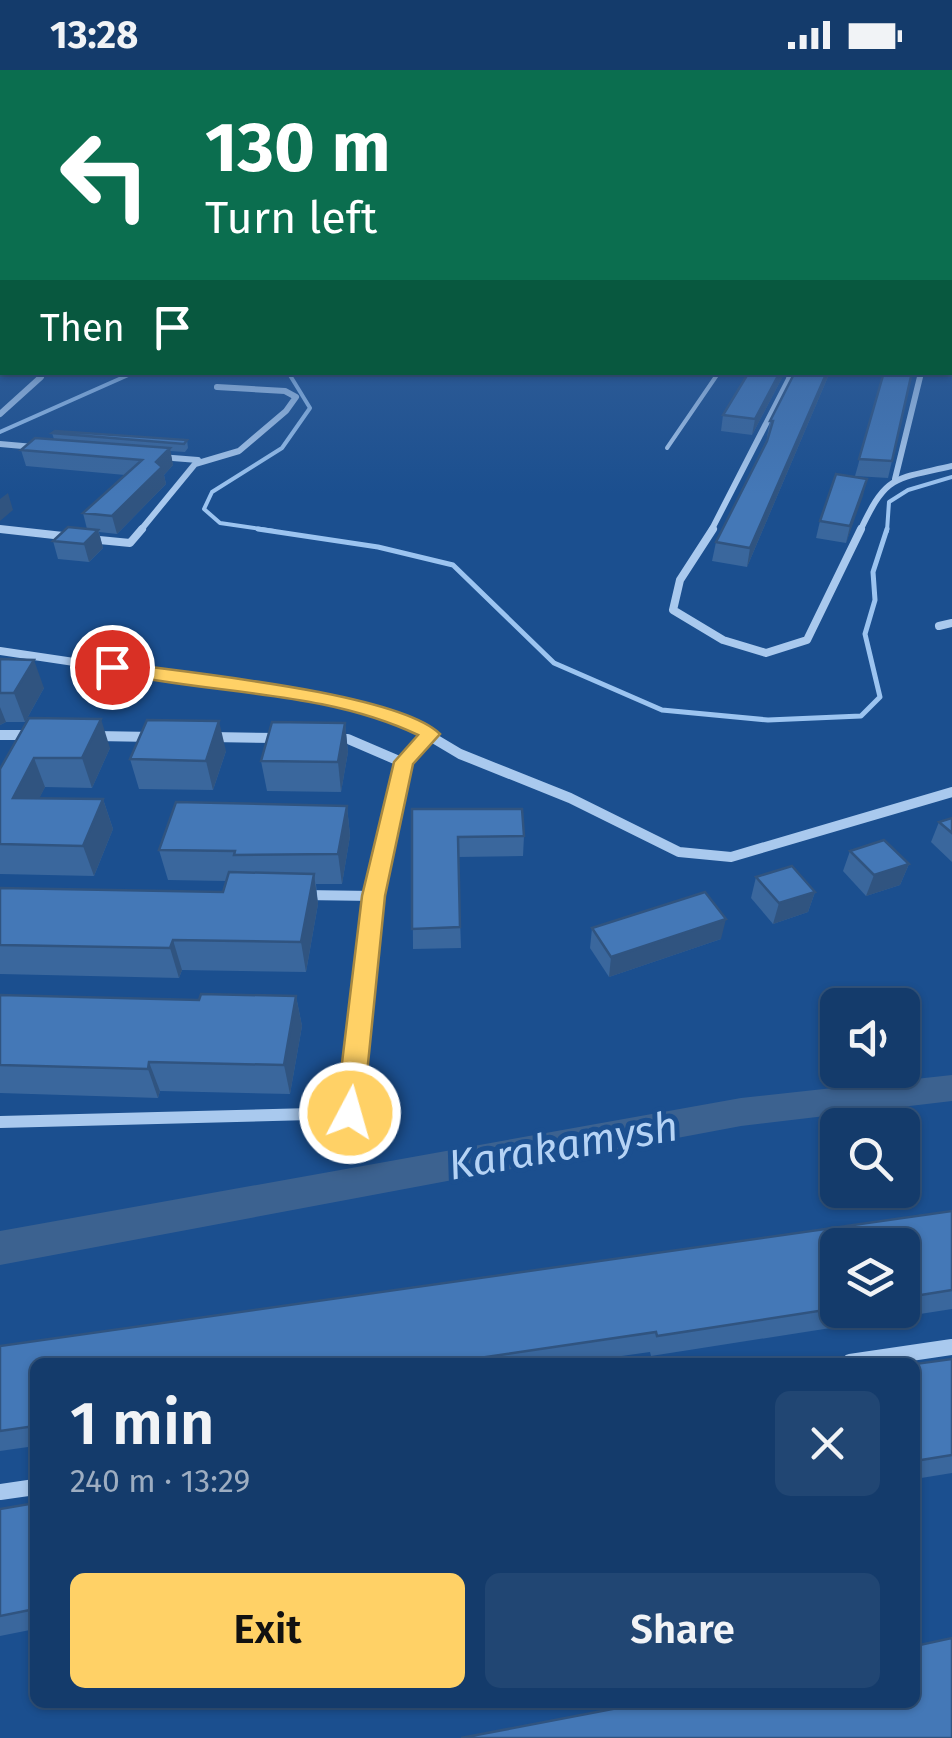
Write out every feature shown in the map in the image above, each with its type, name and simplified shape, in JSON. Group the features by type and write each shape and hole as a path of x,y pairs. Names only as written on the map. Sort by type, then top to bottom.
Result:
{"street":[{"path":"0,414 43,375"},
{"path":"790,375 711,532 680,580 673,610 722,640 766,654 807,640 878,491 896,479 952,466"},
{"path":"896,479 921,375"},
{"path":"0,530 130,543 194,464 239,451 286,412 296,397 285,392 217,387"},
{"path":"0,444 38,448"},
{"path":"148,456 206,461"},
{"path":"939,626 952,623"},
{"path":"0,651 336,701 388,714 460,754 570,798 679,852 731,857 952,792"},
{"path":"0,1122 350,1113 373,896 404,762 430,734"},
{"path":"0,735 39,736"},
{"path":"78,736 174,737"},
{"path":"194,737 290,738"},
{"path":"329,739 348,739 404,762"},
{"path":"295,894 373,896"},
{"path":"877,1358 952,1347"},
{"path":"0,1492 30,1488"}],"lane":[{"path":"667,448 717,375"}],"building":[{"path":"747,375 778,375 755,419 723,415"},
{"path":"793,375 826,375 750,548 716,542 767,441 770,421"},
{"path":"883,375 911,375 892,461 859,459"},
{"path":"52,433 187,440 184,444"},
{"path":"35,438 170,448 156,462 162,467 112,516 83,513 142,460 21,450"},
{"path":"836,474 867,479 850,526 820,521"},
{"path":"68,527 98,530 84,544 53,541"},
{"path":"0,659 34,660 14,693 0,693"},
{"path":"29,718 101,719 82,758 34,758 13,798 103,799 83,846 0,844 0,769"},
{"path":"147,720 219,721 206,761 130,759"},
{"path":"272,722 345,723 338,762 261,761"},
{"path":"176,802 347,806 338,854 234,855 235,851 159,850"},
{"path":"412,809 522,809 524,836 458,837 460,927 412,929"},
{"path":"952,818 952,833 939,822"},
{"path":"884,840 909,864 874,875 850,851"},
{"path":"792,866 815,892 779,903 756,877"},
{"path":"229,872 314,874 301,942 173,940 170,948 0,945 0,888 223,892"},
{"path":"705,892 726,919 611,957 592,928"},
{"path":"201,994 296,996 284,1065 149,1062 148,1069 0,1065 0,995 199,1000"},
{"path":"952,1211 952,1290 920,1295 920,1228 832,1228"},
{"path":"820,1230 820,1311 479,1358 30,1358 30,1427 0,1431 0,1346"},
{"path":"952,1359 952,1455 920,1460 920,1363"},
{"path":"30,1504 30,1610 0,1616 0,1509"},
{"path":"952,1638 952,1738 461,1738 618,1708 920,1708 920,1645"}],"waterway":[{"path":"0,432 128,375"},
{"path":"274,531 220,523 204,509 212,492 282,448 310,408 290,375"},
{"path":"887,531 889,502 908,490 952,477"},
{"path":"258,529 378,547 453,565 554,663 662,710 768,720 861,716 880,697 865,634 875,600 873,572 887,529"},
{"name":"Karakamysh","path":"0,1248 741,1112 952,1088"}],"route":[{"path":"112,667 336,701 388,714 430,734 404,762 373,896 350,1113"}]}
